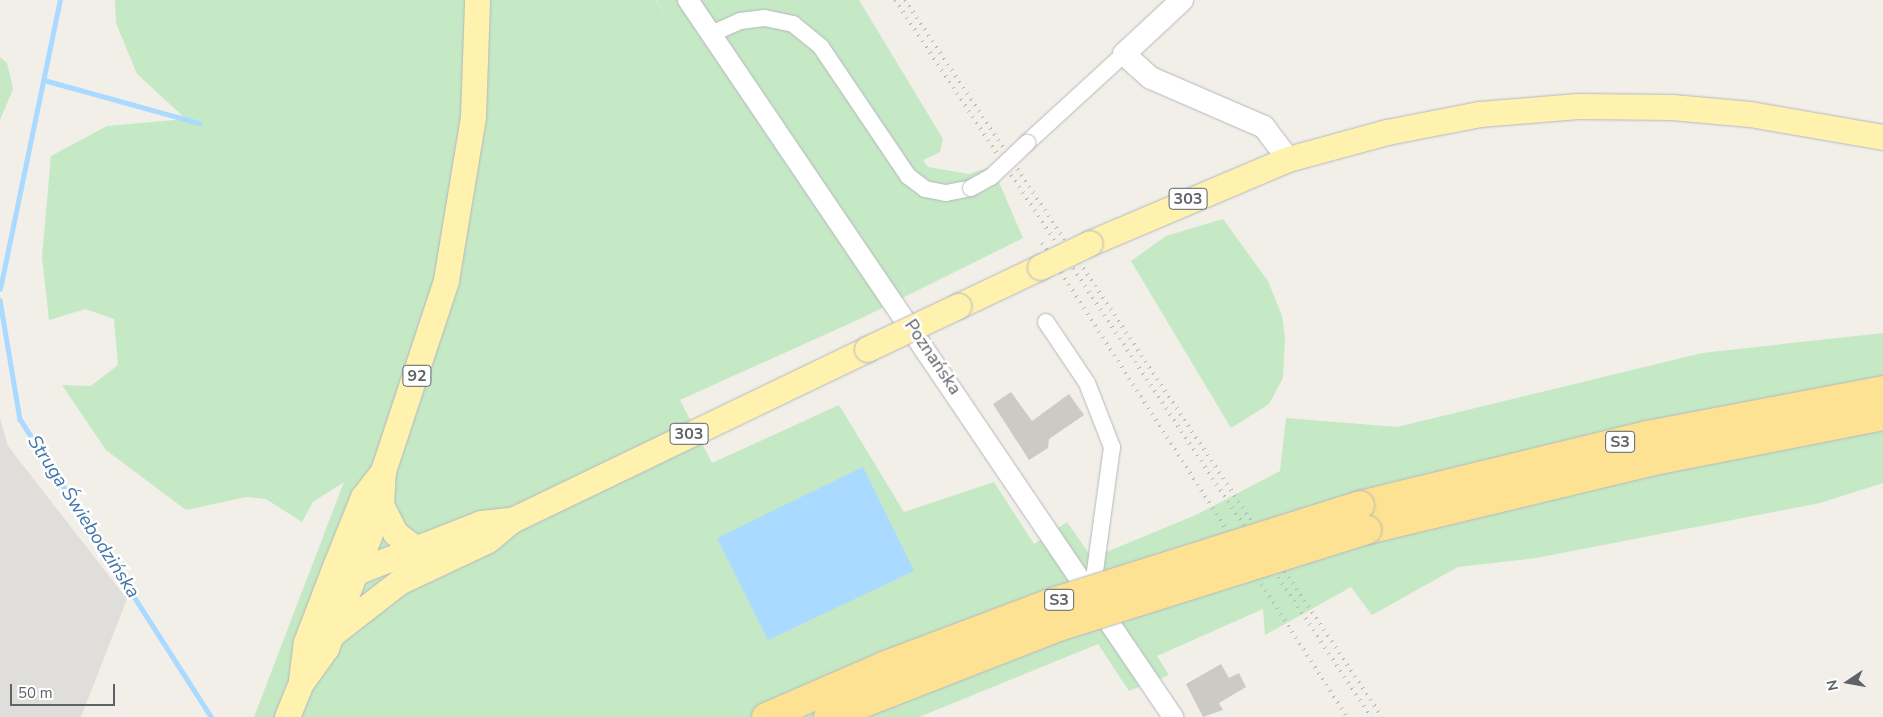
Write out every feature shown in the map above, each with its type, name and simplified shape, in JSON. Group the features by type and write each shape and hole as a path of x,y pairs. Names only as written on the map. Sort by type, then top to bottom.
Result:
{"highway":[{"name":"S3","path":"766,717 1044,606 1363,518 1648,435 1883,390"},
{"name":"S3","path":"828,717 1079,620 1363,518 1883,416"}],"main road":[{"name":"92","path":"301,683 306,642 381,505 383,471 425,354 455,242 473,117 477,0"},
{"path":"1182,0 1124,54 1151,78 1264,127 1288,158 1427,123 1578,106 1722,110 1883,137"},
{"name":"303","path":"332,634 399,582 488,540 512,520 1040,267 1288,158"},
{"name":"92","path":"287,717 301,683 332,634 363,496 383,471"},
{"path":"381,505 395,533 415,548"},
{"name":"303","path":"346,568 415,548 481,523 512,520"},
{"name":"303","path":"346,568 371,583 399,582"}],"street":[{"name":"Poznańska","path":"688,0 1092,593 1173,717"},
{"path":"711,34 740,21 765,18 792,24 821,47 908,176 925,189 946,192 971,188 990,177 1124,54"},
{"path":"1046,322 1087,383 1112,447 1092,593"}],"shaded area":[{"path":"0,418 8,446 127,599 81,717 0,717"}],"green space":[{"path":"115,0 655,0 666,16 656,0 859,0 943,139 940,152 923,160 928,167 969,174 992,166 1023,238 864,317 680,400 712,463 839,405 904,512 994,482 1034,544 1067,522 1092,558 1198,514 1280,471 1286,418 1397,427 1702,353 1883,333 1883,483 1820,503 1536,558 1458,567 1372,615 1351,587 1265,635 1263,609 1157,656 1169,675 1129,691 1098,644 919,717 254,717 344,482 313,502 302,522 266,499 246,497 186,510 106,450 62,385 91,386 118,365 114,319 85,309 49,320 42,257 51,156 107,126 186,119 137,74 116,23"},
{"path":"0,57 7,63 13,89 0,120"},
{"path":"1223,219 1268,281 1282,316 1285,338 1283,378 1269,404 1231,428 1131,261 1166,236"}],"water":[{"path":"863,467 914,571 768,640 717,538"}],"building":[{"path":"1011,392 1032,421 1069,394 1084,415 1049,439 1048,448 1029,460 993,404"},
{"path":"1221,664 1229,678 1239,673 1246,687 1219,703 1223,710 1203,717 1186,684"}],"waterway":[{"name":"Struga Świebodzińska","path":"0,289 60,0"},
{"path":"44,80 199,123"},
{"name":"Struga Świebodzińska","path":"0,300 20,419 211,717"}],"railway":[{"path":"895,0 1371,717"},
{"path":"905,0 1382,717"},
{"path":"1042,243 1347,717"}]}
